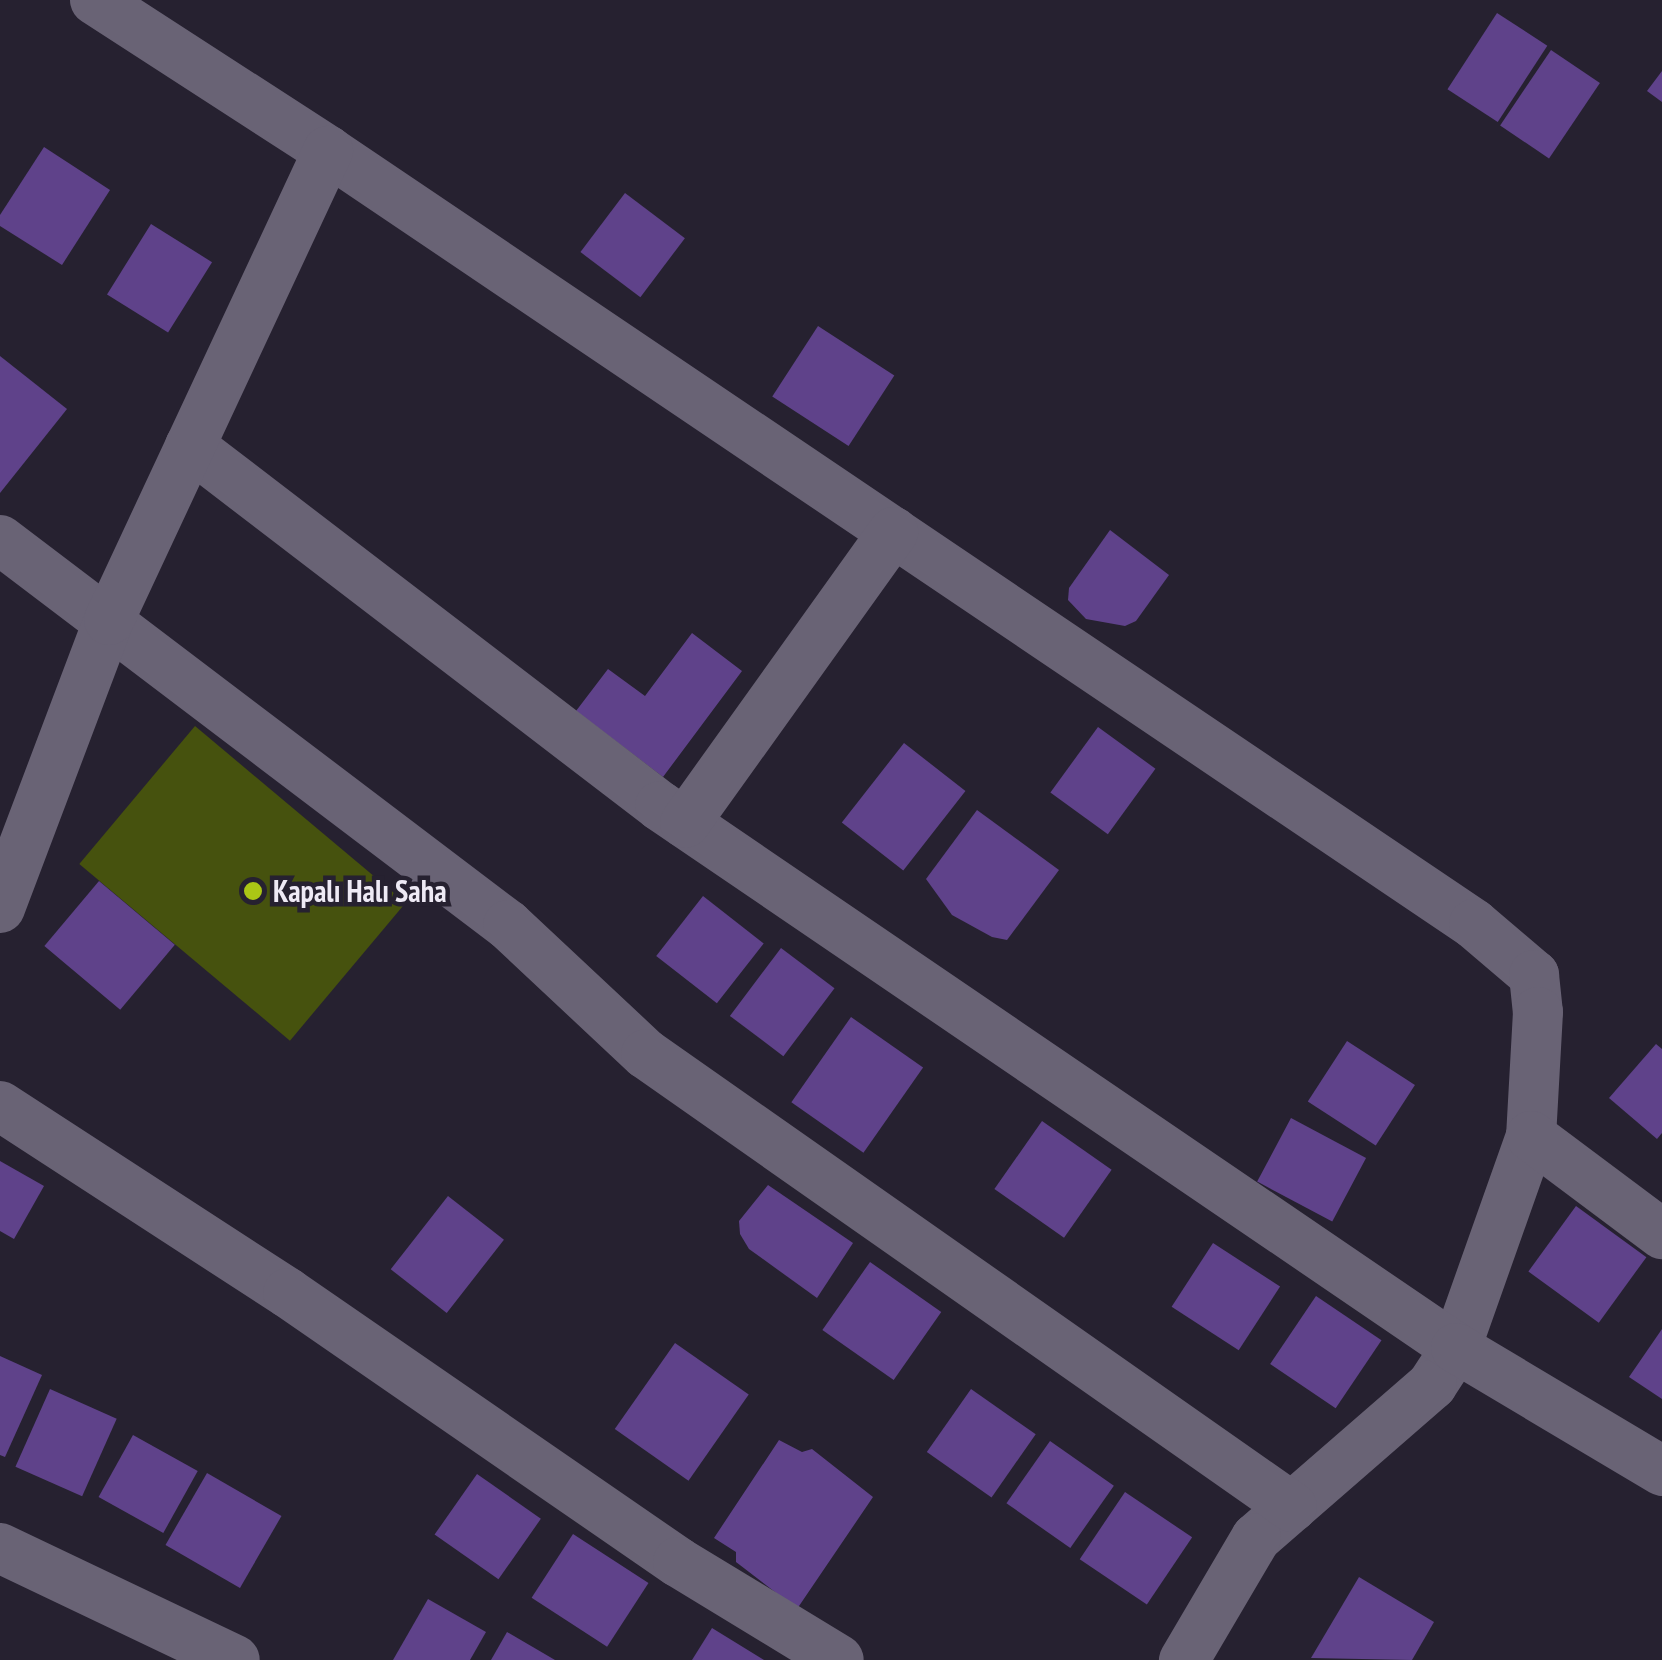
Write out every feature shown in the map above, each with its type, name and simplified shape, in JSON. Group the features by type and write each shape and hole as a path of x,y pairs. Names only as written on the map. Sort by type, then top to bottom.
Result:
{"street":[{"path":"95,0 328,151 1474,924 1534,975 1538,1012 1532,1136 1456,1348 1432,1385 1256,1538 1198,1655"},
{"path":"0,908 109,620 328,151"},
{"path":"190,446 685,823 1456,1348 1662,1471"},
{"path":"685,823 893,532"},
{"path":"0,540 508,924 646,1054 1292,1507"},
{"path":"0,1106 288,1293 678,1562 839,1660"},
{"path":"1532,1136 1662,1234"},
{"path":"0,1548 235,1660"}],"green space":[{"name":"Kapalı Halı Saha","path":"195,726 406,903 290,1041 79,864"}],"building":[{"path":"1497,13 1547,46 1498,122 1447,89"},
{"path":"1551,50 1600,83 1549,158 1500,125"},
{"path":"1662,71 1662,102 1647,91"},
{"path":"44,147 110,190 62,265 0,226 0,215"},
{"path":"625,193 685,238 640,297 580,252"},
{"path":"151,224 212,262 168,333 107,294"},
{"path":"818,326 894,376 849,446 772,396"},
{"path":"0,356 67,409 0,493"},
{"path":"1110,530 1169,575 1136,621 1125,626 1086,619 1068,600 1069,588"},
{"path":"692,633 742,671 663,777 576,711 608,669 645,696"},
{"path":"1098,727 1155,769 1108,834 1050,793"},
{"path":"904,743 965,791 903,871 842,823"},
{"path":"977,810 1059,870 1007,940 992,937 952,915 926,879"},
{"path":"99,881 175,945 120,1010 44,946"},
{"path":"703,896 764,943 717,1003 656,956"},
{"path":"781,948 835,988 783,1056 730,1016"},
{"path":"851,1017 923,1067 863,1153 791,1102"},
{"path":"1347,1041 1415,1085 1376,1146 1308,1101"},
{"path":"1656,1044 1662,1049 1662,1133 1657,1139 1609,1098"},
{"path":"1291,1118 1366,1158 1332,1221 1257,1182"},
{"path":"1042,1121 1112,1170 1064,1238 994,1189"},
{"path":"0,1161 44,1186 14,1239 0,1231"},
{"path":"768,1185 853,1243 817,1298 749,1249 740,1234 739,1221"},
{"path":"448,1196 504,1240 447,1313 391,1269"},
{"path":"1576,1206 1646,1257 1599,1323 1528,1272"},
{"path":"1213,1243 1280,1287 1239,1350 1172,1307"},
{"path":"870,1262 941,1312 894,1380 822,1330"},
{"path":"1316,1296 1381,1340 1336,1408 1270,1364"},
{"path":"1662,1329 1662,1399 1629,1377"},
{"path":"675,1343 749,1395 688,1481 615,1429"},
{"path":"0,1356 42,1375 5,1457 0,1455"},
{"path":"50,1389 117,1419 82,1496 15,1467"},
{"path":"971,1389 1036,1434 992,1497 927,1452"},
{"path":"133,1435 198,1471 163,1533 99,1497"},
{"path":"779,1440 802,1452 812,1449 873,1497 797,1609 736,1562 736,1552 714,1538"},
{"path":"1050,1441 1114,1486 1070,1548 1006,1503"},
{"path":"207,1473 281,1516 240,1588 166,1545"},
{"path":"477,1474 541,1519 498,1579 435,1535"},
{"path":"1125,1492 1192,1537 1147,1604 1080,1559"},
{"path":"573,1534 648,1583 607,1647 532,1598"},
{"path":"1359,1577 1434,1622 1412,1660 1311,1658"},
{"path":"428,1599 486,1632 470,1660 393,1660"},
{"path":"712,1628 764,1660 692,1660"},
{"path":"507,1632 555,1660 491,1660"}],"place":[{"name":"Kapalı Halı Saha","path":"253,891"}]}
